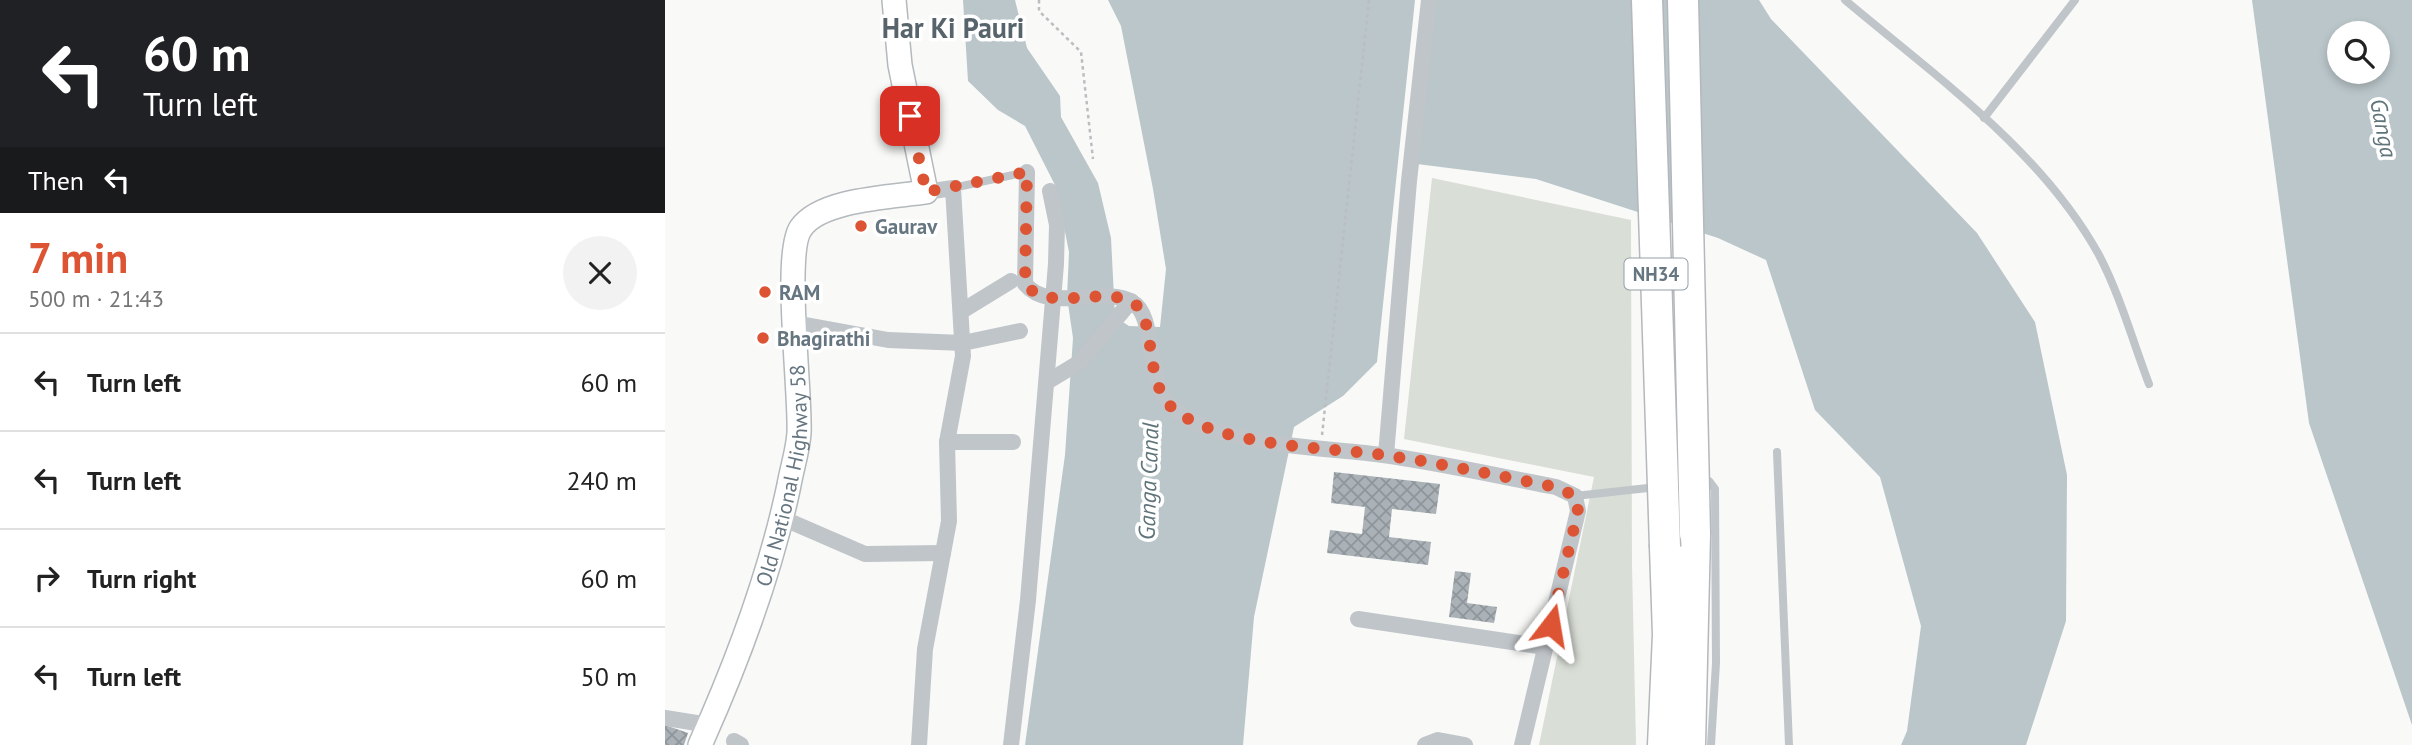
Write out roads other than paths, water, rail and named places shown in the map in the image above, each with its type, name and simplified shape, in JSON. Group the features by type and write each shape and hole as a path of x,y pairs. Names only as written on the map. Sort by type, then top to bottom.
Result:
{"highway":[{"name":"NH34","path":"1647,0 1668,635 1663,745"},
{"name":"NH34","path":"1683,0 1695,534 1690,745"}],"street":[{"path":"894,0 900,65 926,192 953,188 963,311 963,343 947,443 949,522 925,649 919,745"},
{"path":"1386,455 1409,181 1430,0"},
{"path":"1027,172 1025,284 1030,290 1060,297 1114,297 1131,301 1140,309 1147,326 1151,367 1160,389 1175,410 1200,425 1234,435 1386,455 1556,487 1575,496 1578,511 1522,745"},
{"path":"1011,745 1028,600 1047,382 1060,297 1057,225 1050,191"},
{"name":"Old National Highway 58","path":"704,735 772,555 799,436 795,242 800,228 811,218 832,208 926,192"},
{"path":"963,311 1011,281"},
{"path":"1047,382 1080,362 1131,301"},
{"path":"795,323 888,340 963,343 1020,331"},
{"path":"947,443 1013,442"},
{"path":"782,518 865,554 943,553"},
{"path":"1358,619 1545,647"},
{"path":"665,718 704,735"},
{"path":"1425,745 1432,740 1465,745"}],"lane":[{"path":"1845,0 1984,118 2048,181 2099,256 2149,384"},
{"path":"1984,118 2075,0"},
{"path":"953,188 1027,172"},
{"path":"1777,452 1789,745"},
{"path":"1682,484 1709,481 1714,489 1716,663 1711,745"},
{"path":"1575,496 1669,485"}],"water":[{"name":"Ganga Canal","path":"963,0 1015,0 1027,48 1060,96 1061,117 1098,183 1111,238 1115,317 1129,326 1160,327 1166,269 1121,26 1108,0 1415,0 1377,362 1343,396 1294,427 1254,617 1243,745 1025,745 1065,455 1073,338 1067,297 1069,252 1056,187 1025,126 998,110 968,81"},
{"path":"1436,0 1759,0 1771,19 1977,233 2035,322 2067,475 2066,621 2026,745 1901,745 1907,731 1921,626 1880,477 1815,410 1766,260 1718,238 1536,179 1417,164"},
{"name":"Ganga","path":"2252,0 2412,0 2412,725 2309,423"}],"place":[{"name":"Gaurav","path":"861,226"},
{"name":"RAM","path":"765,292"},
{"name":"Bhagirathi","path":"763,338"}],"district":[{"name":"Har Ki Pauri","path":"953,27"}]}
